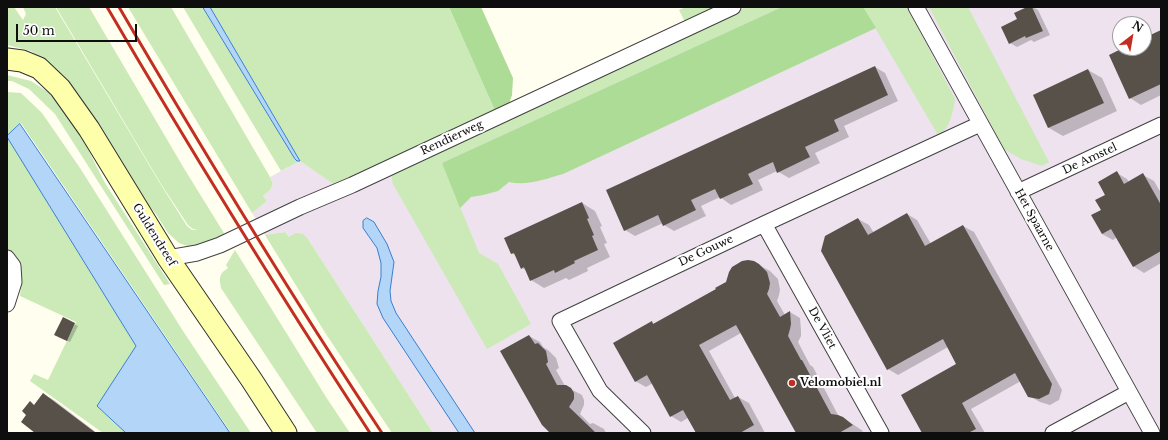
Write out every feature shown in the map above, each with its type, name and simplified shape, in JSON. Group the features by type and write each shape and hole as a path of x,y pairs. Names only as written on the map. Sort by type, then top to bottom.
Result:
{"street":[{"name":"Rendierweg","path":"168,258 197,254 220,245 733,7"},
{"name":"Het Spaarne","path":"916,7 1152,433"},
{"name":"Guldendreef","path":"7,59 22,61 39,68 60,88 89,129 168,258 286,433"},
{"name":"De Gouwe","path":"643,433 600,391 560,320 980,124"},
{"name":"De Amstel","path":"1018,192 1161,125"},
{"name":"De Vliet","path":"764,224 881,433"},
{"path":"7,258 13,266 14,282 7,304"},
{"path":"1053,433 1129,392"}],"shaded area":[{"path":"734,7 1161,7 1161,433 433,433 308,239 289,237 285,232 265,235 252,213 267,201 263,196 270,190 273,184 270,177 300,161 339,187"}],"green space":[{"path":"7,7 14,7 23,20 26,14 23,7 55,7 161,185 187,226 192,230 198,230 193,229 188,225 161,184 56,7 89,7 227,238 193,248 179,243 168,233 156,214 135,189 73,89 58,71 31,51 7,45"},
{"path":"128,7 171,7 273,184 270,190 263,196 267,201 252,213"},
{"path":"183,7 203,7 295,159 300,161 281,171"},
{"path":"210,7 449,7 496,113 338,187 300,161"},
{"path":"449,7 481,7 513,78 512,95 509,104 496,113"},
{"path":"686,7 727,7 687,26 679,10"},
{"path":"746,7 782,7 442,163 479,253 498,264 531,324 487,349 393,184 391,174"},
{"path":"782,7 863,7 876,28 563,174 530,183 509,182 498,191 471,197 460,208 442,163"},
{"path":"863,7 907,7 955,99 948,125 942,133 938,135"},
{"path":"929,7 968,7 1049,162 1042,166 1021,159 1004,149"},
{"path":"7,75 31,81 48,92 67,113 76,126 105,183 170,284 164,285 55,114 29,89 12,81 7,81"},
{"path":"7,92 21,93 42,113 80,168 183,331 251,433 231,433 21,123 7,136"},
{"path":"7,137 136,346 97,406 126,433 103,433 30,381 34,374 48,380 76,322 20,296 22,278 15,260 7,248"},
{"path":"285,232 289,237 296,233 303,234 308,239 433,433 392,433 324,331 265,235"},
{"path":"235,250 350,433 317,433 221,288 220,276 228,268 226,265"}],"water":[{"path":"203,7 210,7 300,161 295,159"},
{"path":"20,124 230,433 126,433 97,406 136,346 7,137"},
{"path":"367,218 374,222 387,244 394,262 390,291 391,301 396,313 475,433 459,433 383,318 377,304 381,277 381,263 377,248 363,228 363,221"}],"building":[{"path":"1027,7 1032,7 1043,31 1026,38 1025,36 1009,44 1001,27 1017,19 1014,13"},
{"path":"1161,30 1161,84 1129,99 1109,55 1112,54 1112,56 1152,56 1152,34"},
{"path":"875,66 888,95 834,120 839,131 805,147 810,157 777,173 773,162 760,168 748,174 753,184 720,199 715,189 691,200 696,210 663,226 658,215 624,231 606,190"},
{"path":"1088,69 1104,103 1048,128 1033,95"},
{"path":"1117,171 1124,184 1143,173 1161,205 1161,251 1133,267 1111,229 1102,234 1091,215 1101,210 1095,200 1105,195 1098,182"},
{"path":"582,202 589,218 587,219 594,235 592,236 598,250 574,261 575,263 555,273 554,270 530,281 524,267 521,269 514,253 511,254 504,238"},
{"path":"907,213 925,246 963,225 1052,384 1049,394 1039,399 1028,397 1015,373 962,403 976,429 968,433 922,433 901,395 956,364 943,339 887,370 821,251 825,236 858,218 868,235"},
{"path":"748,260 759,264 767,272 770,283 767,294 780,317 790,311 791,324 788,336 831,414 843,417 853,425 839,433 796,433 736,325 699,345 730,400 738,396 754,425 740,433 696,433 683,410 670,417 647,375 635,382 613,343 652,321 653,324 716,289 715,288 726,282 732,267 742,261"},
{"path":"63,317 75,323 67,341 54,335"},
{"path":"529,335 535,344 538,343 546,351 548,362 546,364 557,385 566,385 571,388 574,393 574,399 569,407 596,433 550,433 542,425 500,351"},
{"path":"43,393 96,433 35,433 21,422 26,415 22,411 30,401 34,405"}],"railway":[{"path":"107,7 236,222 370,433"},
{"path":"119,7 248,222 382,433"}],"place":[{"name":"Velomobiel.nl","path":"792,383"}]}
